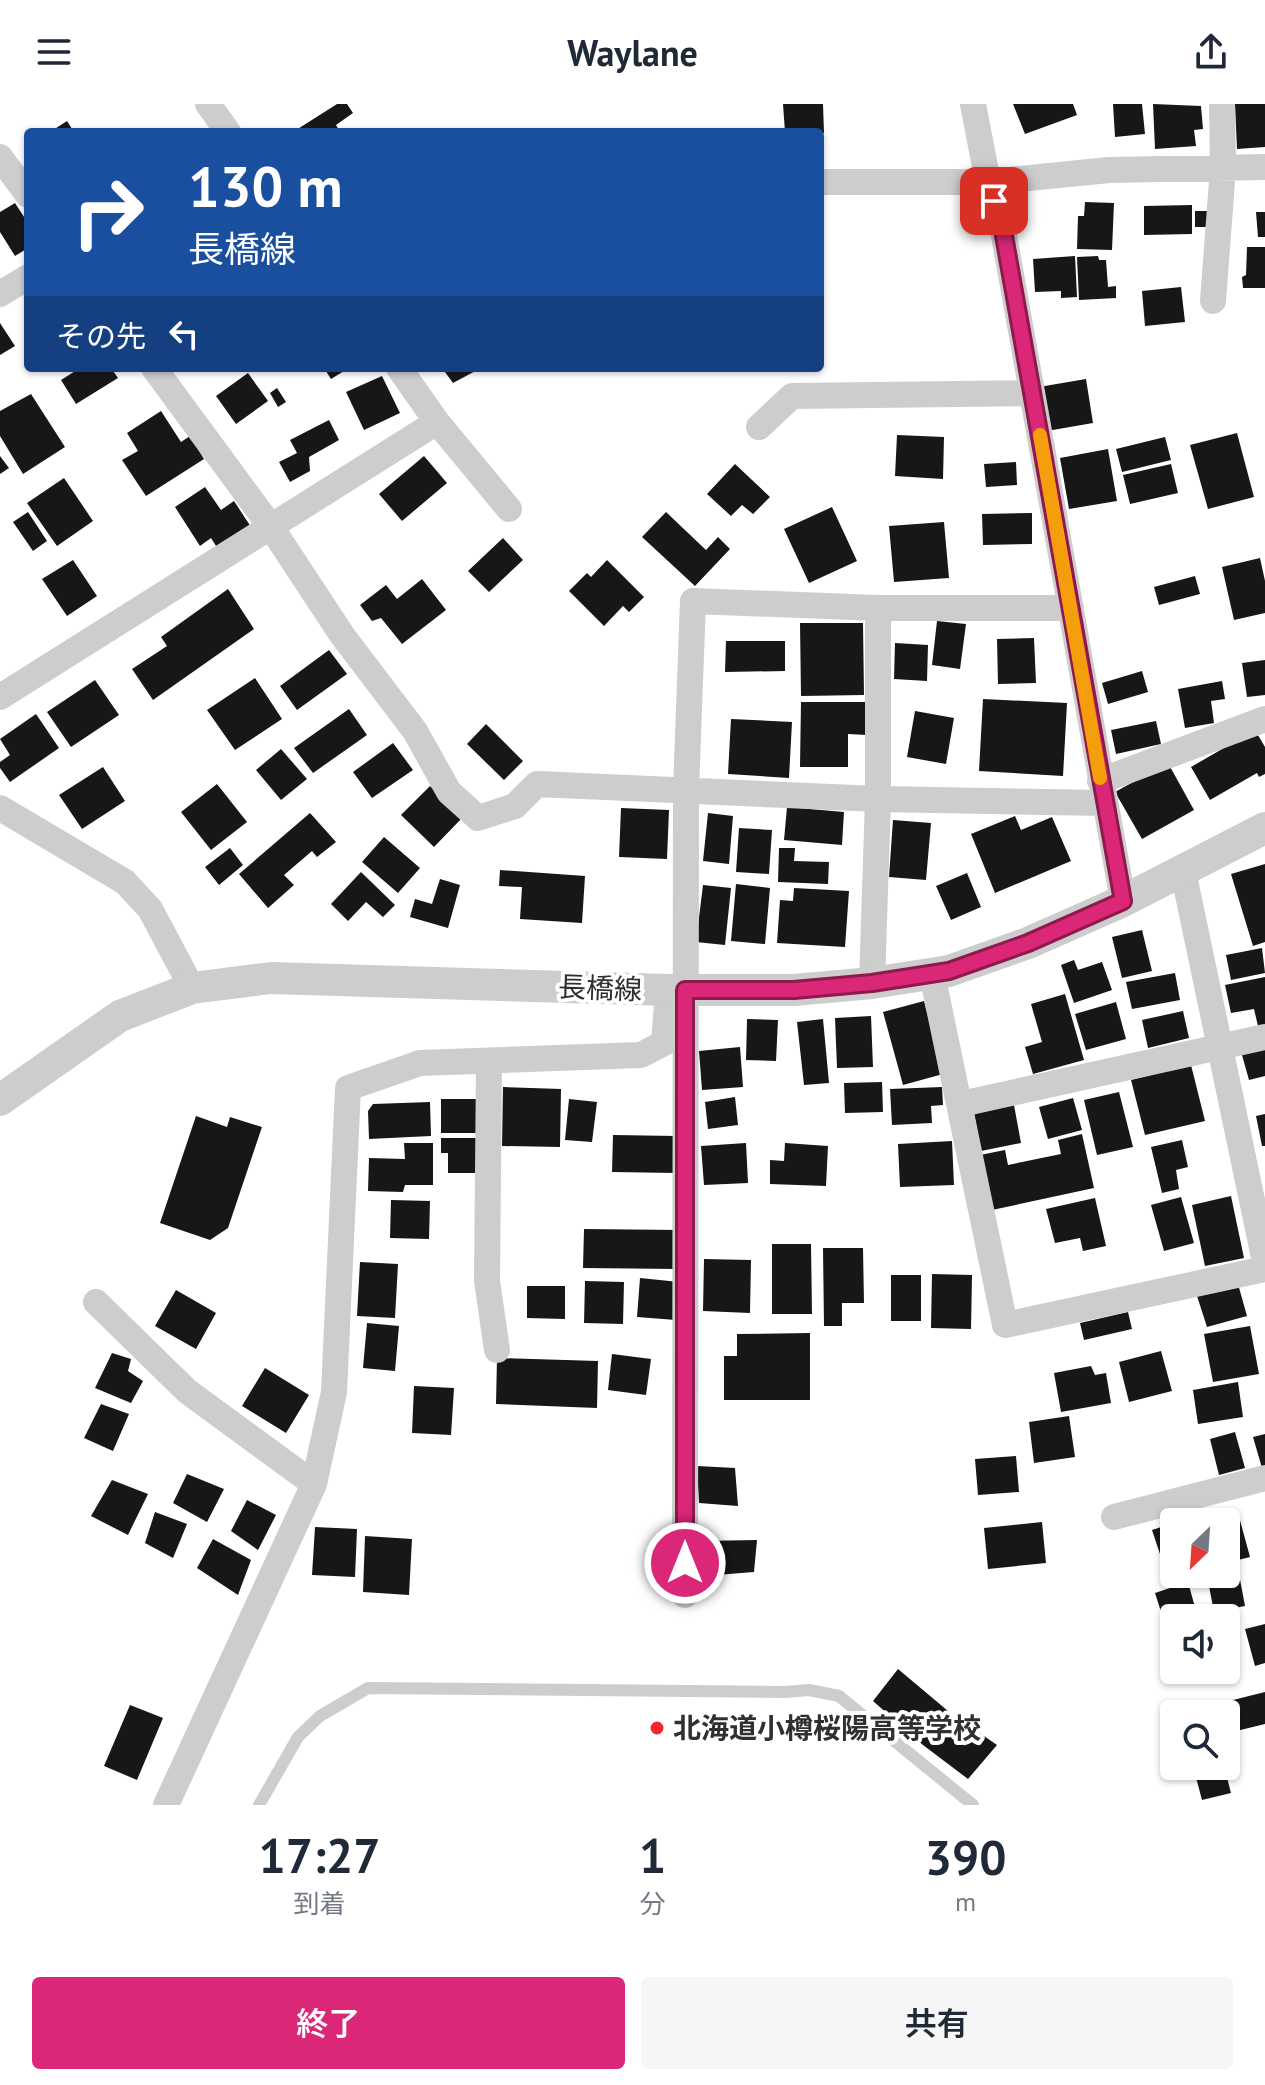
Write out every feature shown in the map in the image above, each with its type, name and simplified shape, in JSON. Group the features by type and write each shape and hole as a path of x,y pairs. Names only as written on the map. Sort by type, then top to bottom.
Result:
{"street":[{"path":"208,104 225,128"},
{"path":"973,104 988,182 1001,219 1123,901"},
{"path":"1213,301 1223,168 1222,104"},
{"path":"0,157 24,190"},
{"path":"824,182 988,182 1109,170 1265,167"},
{"path":"0,294 24,279"},
{"path":"157,372 271,527 342,635 415,731 449,792 478,818 515,806 537,784 878,799 1102,792 1265,719"},
{"path":"402,372 437,422 509,509"},
{"path":"759,427 792,396 1032,393"},
{"path":"0,697 437,422"},
{"path":"685,1595 676,990 693,601 878,608 1071,608"},
{"path":"872,983 878,799 878,608"},
{"path":"0,808 125,882 150,909 192,988"},
{"name":"長橋線","path":"0,1100 120,1016 192,988 271,978 676,990 794,990 872,983 949,971 1028,943 1123,901 1265,828"},
{"path":"1183,871 1265,1262"},
{"path":"932,974 1005,1325 1265,1269"},
{"path":"166,1805 314,1484 334,1392 348,1088 420,1063 641,1055 664,1043 676,990"},
{"path":"961,1104 1265,1037"},
{"path":"489,1061 487,1281 497,1350"},
{"path":"96,1302 187,1391 314,1484"},
{"path":"1114,1517 1265,1478"}],"lane":[{"path":"259,1805 298,1737 320,1716 368,1688 809,1690 839,1696 973,1805"}],"building":[{"path":"337,104 347,104 353,113 336,125 338,128 299,128"},
{"path":"783,104 823,104 824,128 785,128"},
{"path":"1013,104 1073,104 1077,115 1025,134"},
{"path":"1113,104 1142,104 1145,134 1115,137"},
{"path":"1153,104 1201,106 1203,129 1194,130 1196,146 1155,149"},
{"path":"1235,104 1265,104 1265,147 1237,149"},
{"path":"67,121 71,128 56,128"},
{"path":"1085,202 1114,203 1112,250 1077,249 1078,216 1084,216"},
{"path":"15,203 24,217 24,250 15,256 0,232 0,212"},
{"path":"1192,205 1192,234 1144,235 1144,206"},
{"path":"1195,211 1210,211 1210,227 1195,227"},
{"path":"1256,212 1265,212 1265,237 1258,237"},
{"path":"1247,247 1265,247 1265,288 1243,288"},
{"path":"1075,256 1077,297 1061,298 1061,291 1035,292 1033,259"},
{"path":"1098,256 1099,260 1106,260 1108,287 1116,286 1116,298 1079,300 1077,257"},
{"path":"1181,287 1185,322 1145,326 1142,291"},
{"path":"0,323 15,346 0,355"},
{"path":"74,372 114,372 118,378 76,404 61,380"},
{"path":"327,372 342,372 331,379"},
{"path":"445,372 474,372 453,383"},
{"path":"248,373 268,401 236,424 216,396"},
{"path":"382,376 400,413 364,430 346,392"},
{"path":"1086,379 1093,423 1041,432 1033,388"},
{"path":"277,388 286,402 278,407 270,393"},
{"path":"31,394 65,447 23,474 0,436 0,411"},
{"path":"161,411 181,442 190,436 204,459 146,496 122,460 138,451 127,433"},
{"path":"329,420 339,440 309,457 310,471 290,482 279,462 297,453 290,440"},
{"path":"1237,433 1254,497 1208,509 1190,445"},
{"path":"897,435 944,437 943,479 895,476"},
{"path":"1165,437 1171,460 1122,472 1116,449"},
{"path":"1108,449 1117,501 1069,509 1060,458"},
{"path":"0,456 9,468 0,474"},
{"path":"424,456 447,483 402,521 379,494"},
{"path":"1016,462 1017,485 986,487 984,464"},
{"path":"735,464 770,497 753,514 742,505 731,516 707,494"},
{"path":"1171,464 1178,493 1130,504 1123,475"},
{"path":"64,478 93,521 57,546 27,503"},
{"path":"205,487 221,510 234,501 251,527 218,549 211,538 200,546 175,507"},
{"path":"832,507 857,561 809,583 784,529"},
{"path":"28,512 47,541 33,551 13,522"},
{"path":"666,512 706,550 718,537 730,549 695,586 642,537"},
{"path":"1032,513 1032,544 983,545 982,514"},
{"path":"944,522 949,578 894,582 889,526"},
{"path":"503,538 523,560 489,592 468,571"},
{"path":"1260,558 1265,581 1265,613 1234,620 1222,567"},
{"path":"73,560 97,596 67,616 42,579"},
{"path":"607,560 644,597 629,612 623,606 604,626 569,591 587,573 591,577"},
{"path":"1195,576 1200,594 1159,605 1154,587"},
{"path":"422,579 446,610 402,644 381,618 372,621 360,605 386,585 397,599"},
{"path":"228,589 254,629 153,700 132,669 167,646 161,637"},
{"path":"937,621 966,624 960,669 932,665"},
{"path":"800,623 863,623 864,695 801,696"},
{"path":"1034,638 1036,683 998,684 997,639"},
{"path":"726,641 785,641 785,671 725,672"},
{"path":"895,643 928,645 927,681 894,679"},
{"path":"329,650 347,674 297,710 280,686"},
{"path":"1265,660 1265,695 1247,697 1242,663"},
{"path":"1142,671 1148,692 1108,704 1102,683"},
{"path":"255,678 282,719 235,750 207,710"},
{"path":"95,680 119,715 71,747 47,712"},
{"path":"1222,681 1225,699 1211,701 1214,723 1185,728 1178,689"},
{"path":"983,699 1067,703 1063,776 979,771"},
{"path":"801,702 867,702 867,735 848,734 848,767 800,767"},
{"path":"349,709 367,735 313,773 294,748"},
{"path":"915,711 954,718 946,764 907,757"},
{"path":"36,714 59,748 10,782 0,768 0,762 10,755 0,739"},
{"path":"731,719 792,722 789,778 728,774"},
{"path":"1156,721 1161,744 1116,754 1111,730"},
{"path":"486,724 523,761 504,780 467,744"},
{"path":"1255,730 1265,747 1265,774 1259,777 1257,773 1210,800 1191,767"},
{"path":"393,743 413,770 372,798 353,772"},
{"path":"281,749 307,779 281,800 256,770"},
{"path":"1168,763 1194,810 1142,839 1115,792"},
{"path":"103,767 125,801 82,829 59,795"},
{"path":"217,784 247,822 211,850 181,812"},
{"path":"430,786 462,818 434,847 401,815"},
{"path":"787,807 844,812 842,845 784,840"},
{"path":"621,808 669,810 667,859 619,857"},
{"path":"310,813 336,842 317,857 312,851 284,875 294,885 268,908 239,874"},
{"path":"708,813 733,816 729,864 703,861"},
{"path":"1015,816 1021,830 1052,817 1071,861 995,893 971,834"},
{"path":"893,820 931,823 926,880 889,877"},
{"path":"739,828 772,830 769,874 736,872"},
{"path":"384,837 420,868 398,893 362,862"},
{"path":"230,848 243,865 219,885 205,867"},
{"path":"779,848 795,848 794,861 829,862 828,884 778,882"},
{"path":"1265,864 1265,942 1253,946 1231,874"},
{"path":"500,870 585,876 582,923 520,919 522,887 499,886"},
{"path":"361,872 395,905 383,917 366,902 348,921 331,904"},
{"path":"967,873 981,907 951,920 936,886"},
{"path":"440,879 460,885 448,928 410,917 415,899 432,904"},
{"path":"736,884 770,888 765,944 731,941"},
{"path":"703,885 731,888 725,945 696,942"},
{"path":"794,888 849,891 845,947 777,943 780,900 793,901"},
{"path":"1142,930 1152,971 1122,978 1112,937"},
{"path":"1262,948 1265,973 1231,980 1226,955"},
{"path":"1074,960 1078,970 1102,962 1112,990 1074,1003 1061,965"},
{"path":"1175,973 1180,1000 1132,1009 1126,982"},
{"path":"1265,977 1265,1025 1258,1026 1254,1009 1231,1013 1225,985"},
{"path":"1065,994 1084,1060 1033,1074 1025,1047 1042,1042 1031,1004"},
{"path":"924,1001 943,1074 903,1085 883,1012"},
{"path":"1116,1002 1126,1039 1086,1050 1075,1014"},
{"path":"1183,1011 1189,1038 1148,1048 1142,1020"},
{"path":"871,1016 873,1067 837,1068 835,1018"},
{"path":"747,1019 778,1020 776,1061 746,1060"},
{"path":"823,1019 829,1083 804,1085 797,1022"},
{"path":"740,1047 743,1087 702,1090 699,1051"},
{"path":"1265,1049 1265,1076 1249,1080 1242,1055"},
{"path":"1191,1065 1205,1121 1145,1135 1131,1080"},
{"path":"882,1082 883,1112 845,1113 844,1083"},
{"path":"503,1087 561,1089 560,1147 502,1146"},
{"path":"942,1087 943,1105 931,1106 932,1123 892,1125 890,1089"},
{"path":"1119,1092 1133,1147 1097,1155 1084,1100"},
{"path":"735,1097 738,1125 708,1129 705,1102"},
{"path":"1073,1098 1082,1130 1048,1139 1039,1107"},
{"path":"441,1099 482,1099 482,1133 441,1133"},
{"path":"569,1099 597,1102 592,1142 565,1140"},
{"path":"430,1102 431,1136 369,1139 368,1111 373,1104"},
{"path":"1014,1105 1021,1143 981,1151 974,1113"},
{"path":"1265,1114 1265,1146 1262,1146 1256,1116"},
{"path":"196,1116 227,1127 230,1117 262,1127 228,1228 210,1240 160,1223"},
{"path":"1082,1134 1094,1188 992,1210 980,1155 1005,1150 1008,1165 1061,1154 1058,1140"},
{"path":"613,1135 677,1136 676,1173 612,1172"},
{"path":"441,1138 483,1138 483,1173 448,1173 448,1153 441,1153"},
{"path":"1182,1140 1188,1167 1176,1170 1179,1189 1162,1193 1151,1147"},
{"path":"952,1141 954,1185 900,1187 898,1144"},
{"path":"404,1143 433,1143 433,1185 405,1185 403,1192 368,1191 369,1158 405,1159"},
{"path":"746,1143 748,1183 704,1185 701,1146"},
{"path":"785,1143 828,1146 826,1186 770,1184 770,1160 784,1161"},
{"path":"1231,1196 1244,1258 1205,1266 1192,1205"},
{"path":"1181,1197 1194,1243 1164,1251 1151,1205"},
{"path":"1095,1198 1106,1246 1083,1251 1080,1238 1055,1243 1046,1209"},
{"path":"391,1200 430,1201 429,1239 390,1238"},
{"path":"584,1229 679,1230 678,1269 583,1268"},
{"path":"772,1244 811,1244 812,1314 772,1314"},
{"path":"823,1248 863,1248 864,1303 842,1303 842,1326 824,1326"},
{"path":"704,1259 751,1260 750,1313 703,1311"},
{"path":"360,1262 398,1264 395,1318 357,1316"},
{"path":"932,1274 972,1275 971,1329 931,1328"},
{"path":"891,1275 921,1275 921,1321 891,1321"},
{"path":"640,1278 679,1282 676,1320 637,1317"},
{"path":"585,1281 624,1282 623,1324 584,1323"},
{"path":"1238,1284 1247,1316 1207,1327 1197,1296"},
{"path":"527,1286 565,1286 565,1319 527,1318"},
{"path":"176,1290 216,1313 196,1349 155,1326"},
{"path":"1128,1312 1132,1329 1084,1340 1080,1323"},
{"path":"367,1323 399,1326 395,1371 363,1368"},
{"path":"1250,1326 1259,1374 1213,1382 1204,1334"},
{"path":"810,1333 810,1400 724,1400 724,1356 737,1356 737,1334"},
{"path":"1161,1351 1172,1391 1129,1402 1119,1362"},
{"path":"112,1353 131,1359 128,1371 143,1381 131,1403 95,1388"},
{"path":"612,1354 651,1359 646,1395 608,1390"},
{"path":"497,1358 598,1361 597,1408 496,1404"},
{"path":"1091,1366 1095,1375 1106,1373 1111,1403 1061,1412 1054,1373"},
{"path":"265,1368 309,1395 286,1433 242,1406"},
{"path":"1238,1382 1243,1417 1198,1424 1193,1390"},
{"path":"414,1386 454,1388 451,1435 412,1433"},
{"path":"101,1404 129,1414 113,1451 84,1438"},
{"path":"1069,1416 1075,1457 1034,1463 1029,1422"},
{"path":"1235,1432 1245,1468 1219,1475 1210,1439"},
{"path":"1265,1434 1265,1467 1262,1468 1253,1437"},
{"path":"1016,1456 1019,1492 978,1495 975,1459"},
{"path":"697,1466 735,1468 738,1506 699,1503"},
{"path":"187,1474 224,1489 207,1522 173,1503"},
{"path":"112,1480 148,1494 128,1535 91,1516"},
{"path":"247,1500 276,1515 258,1550 231,1531"},
{"path":"155,1512 187,1524 173,1558 145,1543"},
{"path":"1240,1520 1250,1557 1240,1560"},
{"path":"1042,1522 1046,1563 988,1569 984,1528"},
{"path":"315,1527 357,1529 355,1577 312,1575"},
{"path":"1160,1527 1160,1554 1152,1530"},
{"path":"365,1536 412,1539 409,1595 363,1592"},
{"path":"213,1539 251,1560 238,1595 197,1568"},
{"path":"757,1540 754,1572 704,1576 700,1541"},
{"path":"1240,1579 1245,1606 1212,1604 1209,1588 1240,1588"},
{"path":"1170,1588 1190,1588 1194,1604 1160,1604 1160,1609 1155,1593"},
{"path":"1265,1624 1265,1663 1255,1666 1245,1629"},
{"path":"898,1669 948,1711 997,1745 968,1779 873,1701"},
{"path":"1265,1692 1265,1724 1240,1730 1240,1700 1233,1700"},
{"path":"130,1705 163,1718 137,1780 104,1766"},
{"path":"1197,1780 1228,1780 1231,1793 1202,1800"}],"slow traffic":[{"path":"1040,435 1100,778"}],"place":[{"name":"北海道小樽桜陽高等学校","path":"657,1728"}],"route":[{"path":"685,1563 685,990 794,990 872,983 949,971 1028,943 1123,901 1001,219 994,201"}]}
